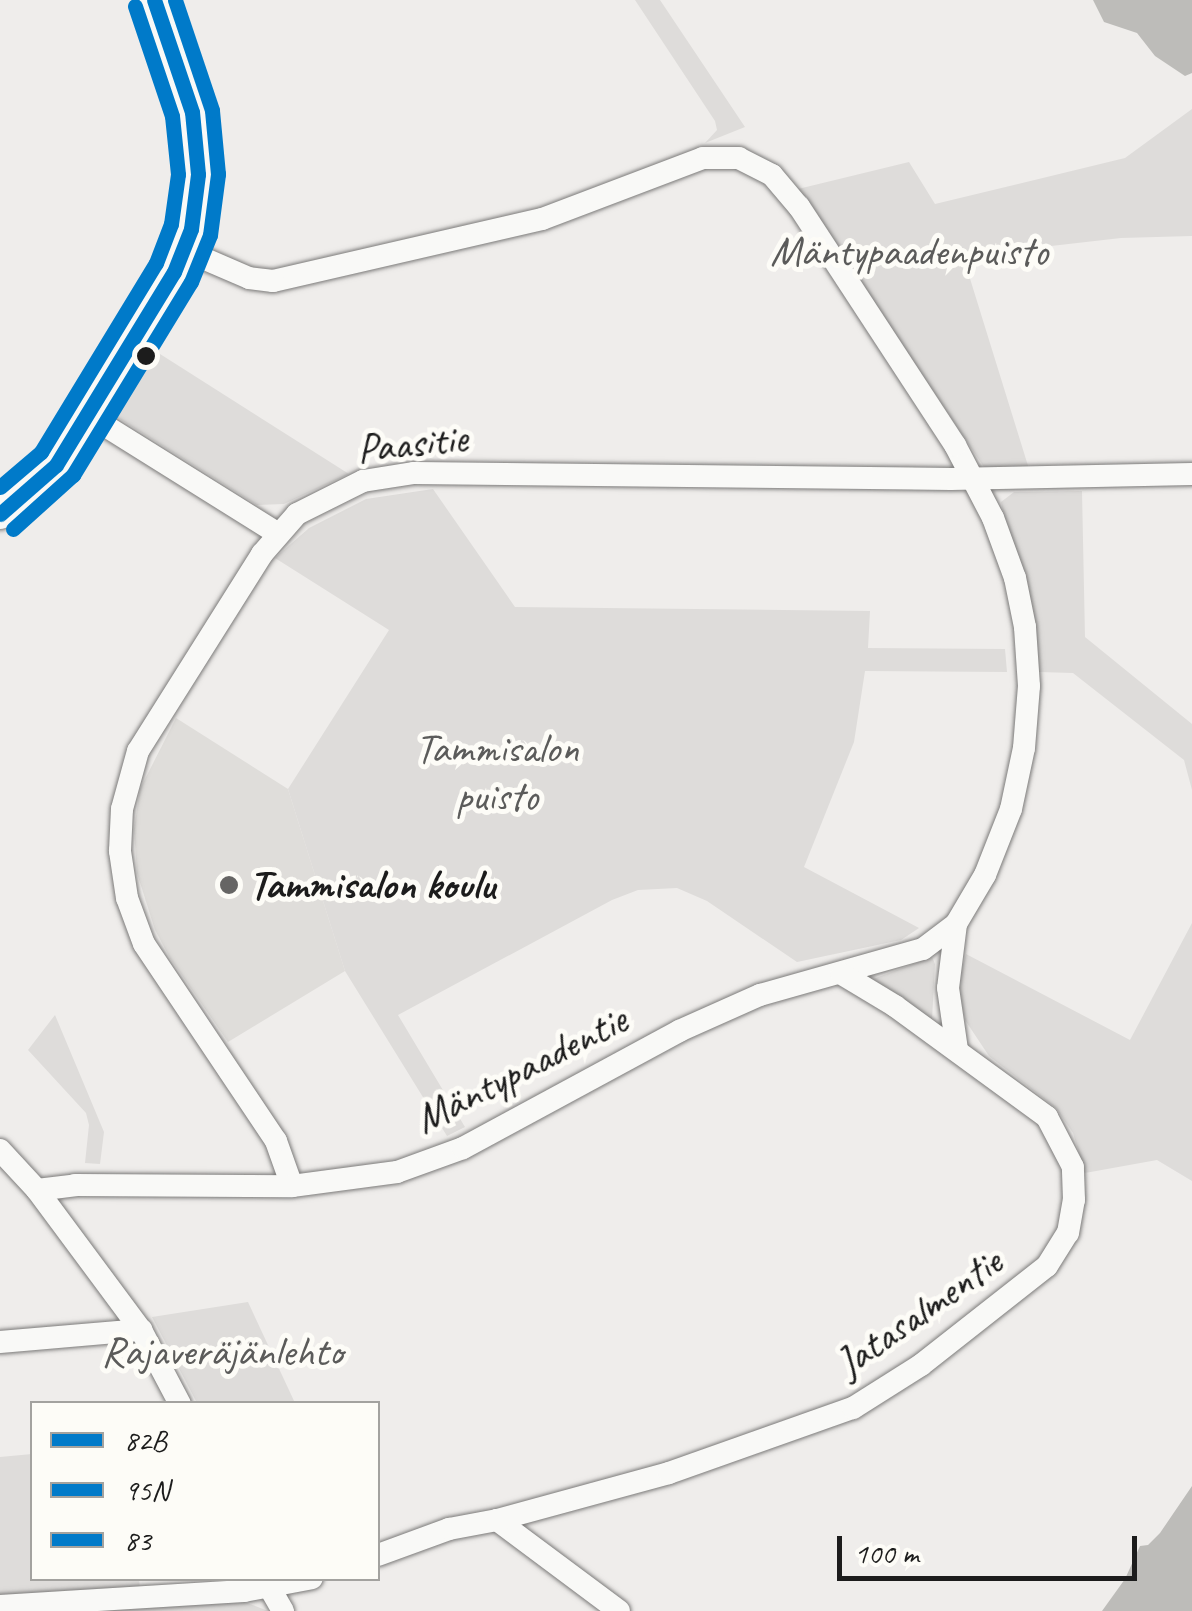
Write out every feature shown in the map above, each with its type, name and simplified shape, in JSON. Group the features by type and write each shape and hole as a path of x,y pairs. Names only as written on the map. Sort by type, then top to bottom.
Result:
{"street":[{"path":"0,514 49,474 184,250 195,207 197,145 192,112 154,0"},
{"name":"Mäntypaadentie","path":"37,1190 75,1185 292,1186 361,1179 464,1148 714,1014 760,994 922,950 956,924 979,887 1004,828 1028,713 1028,658 1015,578 975,478 798,207 772,174 739,158 703,158 542,220 273,280 249,278 184,250"},
{"path":"88,415 277,533"},
{"name":"Paasitie","path":"292,1186 276,1141 144,944 127,898 120,851 122,810 138,751 277,533 297,514 336,491 387,475 975,478 1192,474"},
{"name":"Mäntypaadentie","path":"956,924 948,988 957,1050"},
{"name":"Jatasalmentie","path":"380,1553 448,1529 497,1520 669,1473 852,1408 961,1336 1047,1266 1068,1234 1072,1218 1073,1167 1064,1145 1034,1103 842,974"},
{"path":"0,1150 37,1190 141,1330 178,1401"},
{"path":"0,1342 141,1330"},
{"path":"497,1520 619,1611"},
{"path":"0,1606 267,1583 283,1611"}],"shaded area":[{"path":"1093,0 1192,0 1192,73 1185,76 1155,56 1137,33 1104,22"},
{"name":"Tammisalon koulu","path":"176,718 288,789 345,971 228,1042 170,958 155,930 137,873 134,829 140,789"},
{"path":"1192,1486 1192,1611 1102,1611 1125,1579 1140,1546 1148,1545 1160,1533"}],"green space":[{"path":"635,0 660,0 745,127 705,143 717,130 715,121"},
{"name":"Mäntypaadenpuisto","path":"1192,109 1192,236 1121,238 963,256 1029,469 986,470 798,189 909,162 935,204 1125,158"},
{"path":"149,347 349,474 284,504 257,505 112,414 112,405"},
{"name":"Tammisalon puisto","path":"433,489 515,607 870,611 868,648 1005,649 1007,672 865,671 854,742 804,867 919,928 901,940 797,962 707,901 677,888 638,890 612,900 398,1015 465,1127 447,1136 345,971 288,789 389,630 275,558 309,528 366,499"},
{"path":"1082,491 1085,637 1192,724 1192,790 1184,760 1073,673 1039,672 1001,502 1014,492"},
{"path":"1192,923 1192,1181 1157,1160 1085,1173 1073,1133 1056,1108 989,1056 965,1020 957,986 966,954 1130,1040"},
{"path":"932,957 935,964 932,1020 873,979"},
{"path":"55,1015 104,1132 100,1164 85,1163 89,1125 86,1113 28,1050"},
{"name":"Rajaveräjänlehto","path":"248,1302 294,1401 196,1401 152,1317"},
{"path":"30,1454 30,1581 139,1581 140,1589 0,1600 0,1457"},
{"path":"237,1599 268,1611 23,1611"}],"transit line":[{"name":"82B","path":"0,514 56,465 174,272 191,229 198,174 192,112 154,0"},
{"name":"95N","path":"13,529 73,475 191,282 210,235 218,174 212,110 175,0"},
{"name":"83","path":"0,487 41,452 156,263 171,224 178,174 172,116 135,6"}],"place":[{"name":"Tammisalon koulu","path":"229,885"}]}
